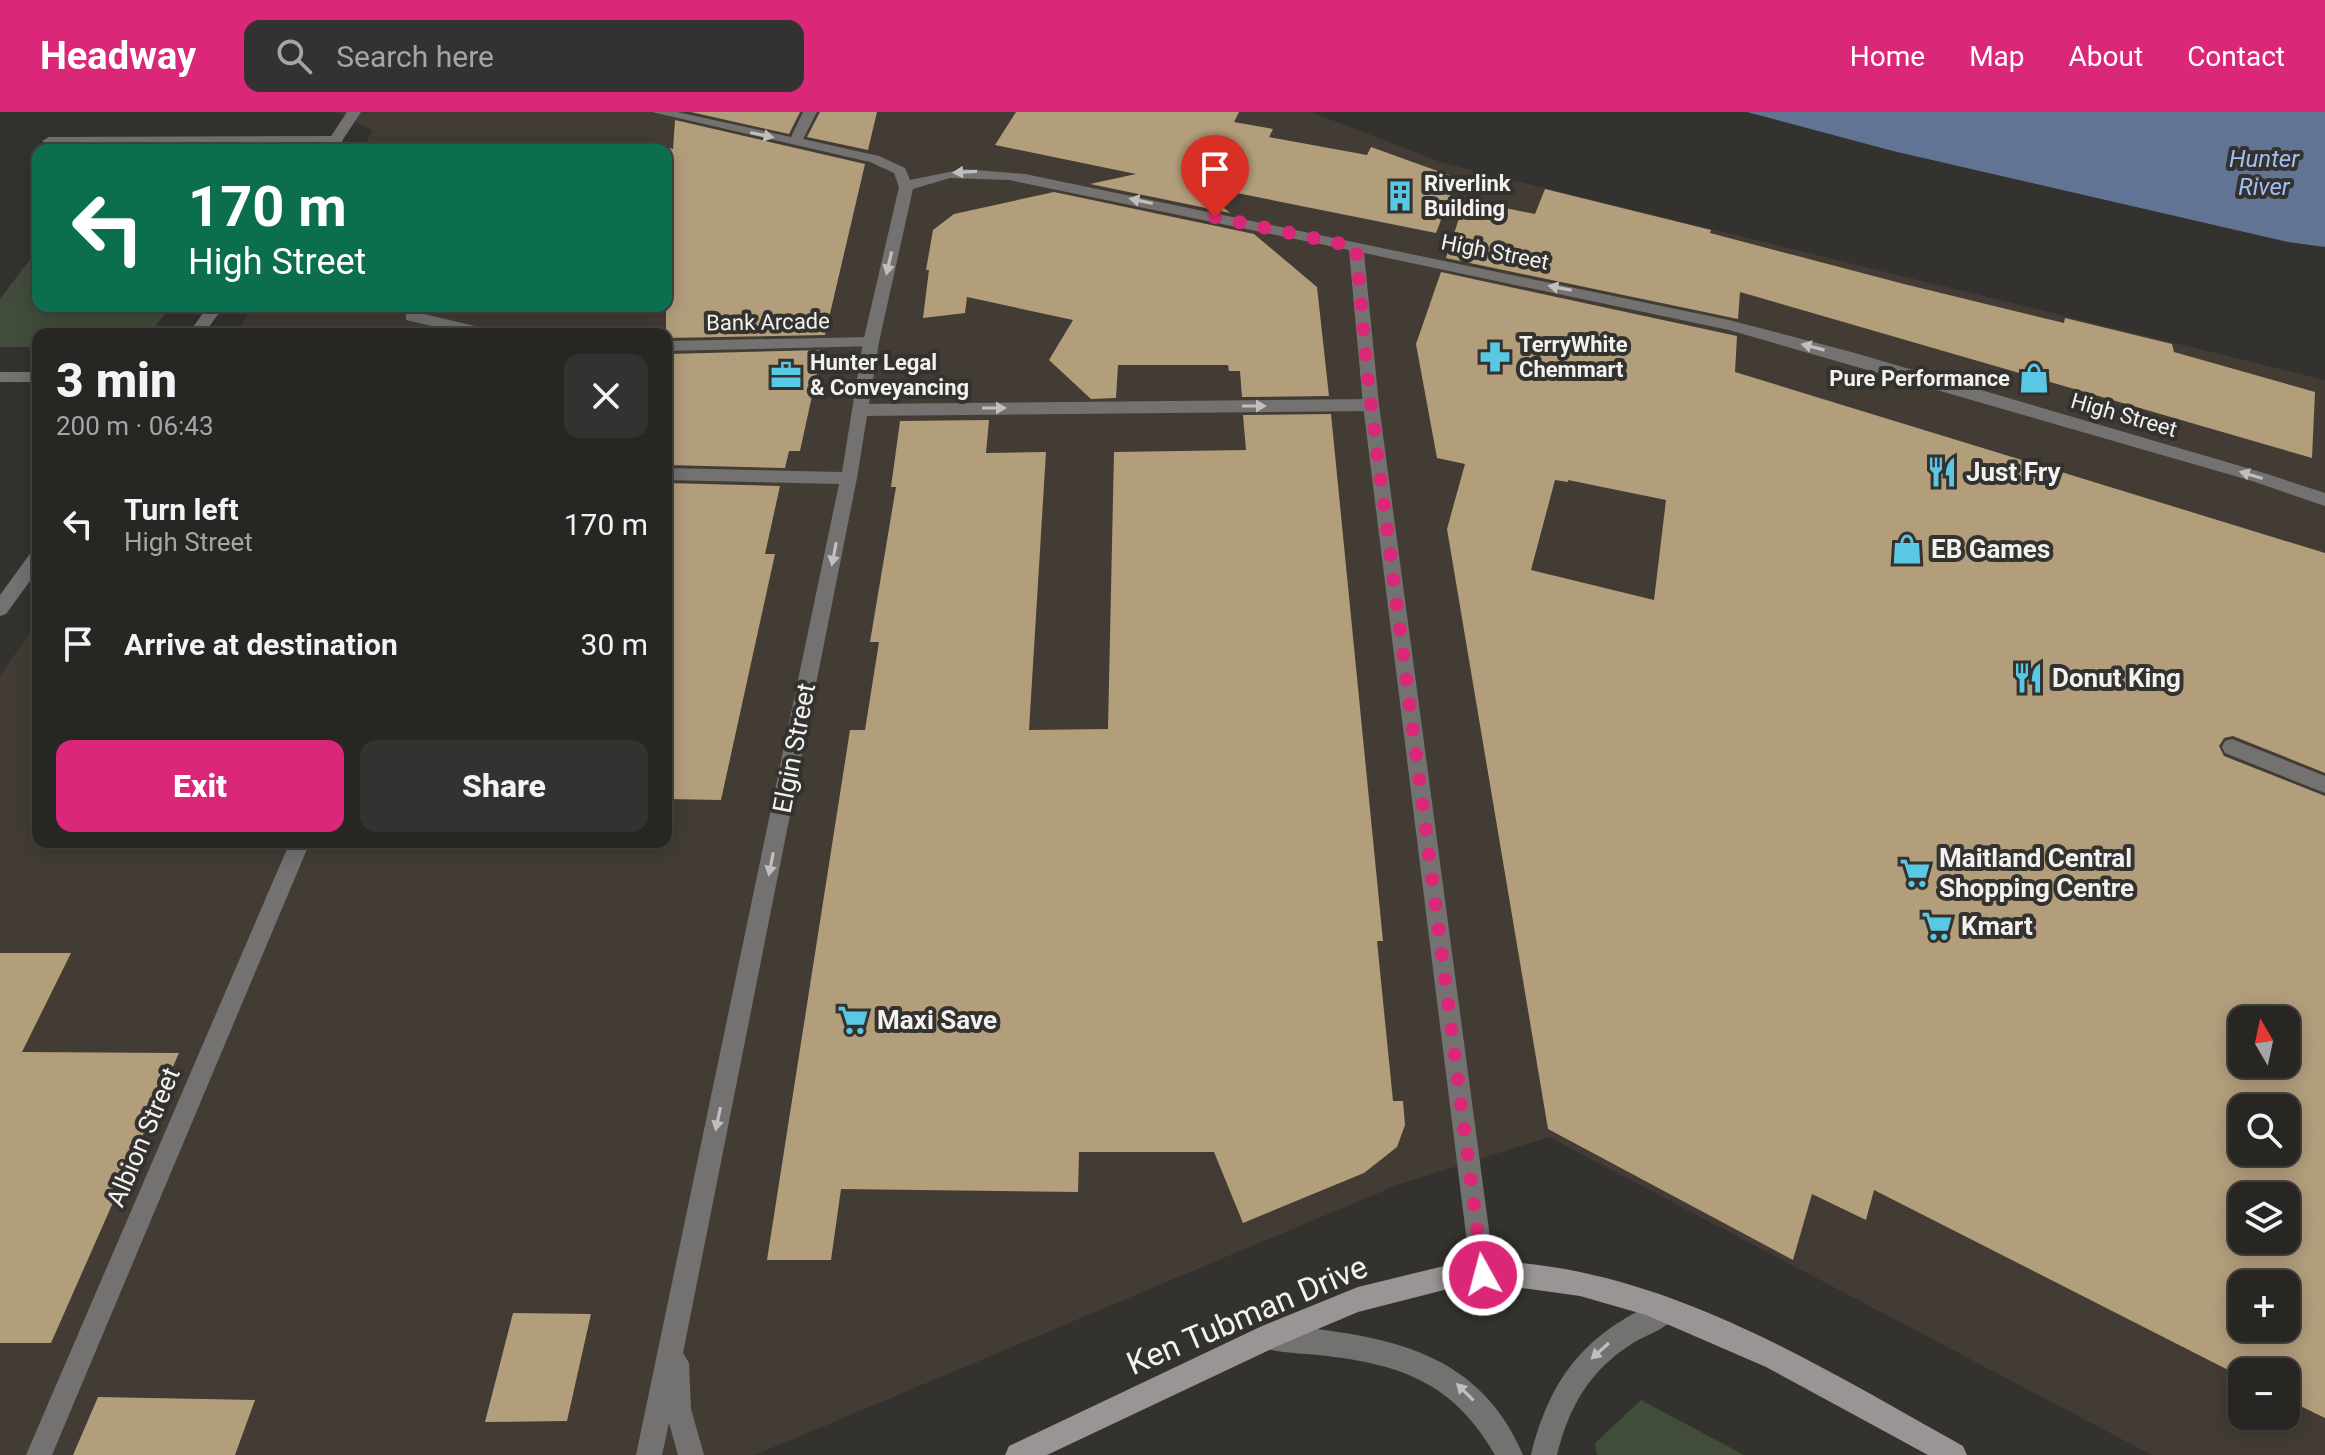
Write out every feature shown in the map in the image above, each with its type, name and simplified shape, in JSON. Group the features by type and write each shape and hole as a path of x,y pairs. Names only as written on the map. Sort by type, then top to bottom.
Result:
{"main road":[{"name":"Ken Tubman Drive","path":"1018,1455 1268,1337 1339,1308 1447,1277 1483,1275 1544,1277 1607,1291 1666,1311 1764,1351 1954,1455"}],"street":[{"path":"333,144 354,112"},
{"path":"346,127 363,112"},
{"path":"659,112 886,163 900,171 906,187"},
{"path":"795,142 810,112"},
{"path":"49,141 261,144"},
{"name":"High Street","path":"906,187 936,176 989,172 1729,325 2258,477 2325,500"},
{"name":"Elgin Street","path":"649,1455 849,478 871,342 906,187"},
{"path":"1356,247 1371,405 1483,1275"},
{"path":"411,316 462,328"},
{"name":"Bank Arcade","path":"672,346 871,342"},
{"path":"0,377 32,377"},
{"path":"860,410 1371,405"},
{"path":"672,474 849,478"},
{"path":"0,609 32,564"},
{"path":"2232,747 2325,785"},
{"name":"Albion Street","path":"39,1455 297,848"},
{"name":"Elgin Street","path":"679,1307 678,1409 691,1455"},
{"path":"1544,1455 1548,1433 1566,1392 1582,1369 1601,1348 1666,1311"},
{"path":"1268,1337 1375,1349 1409,1359 1453,1380 1480,1407 1510,1455"}],"shaded area":[{"path":"337,112 1311,112 1443,163 2325,380 2325,1455 2152,1455 1549,1137 1397,1185 755,1455 0,1455 0,676 32,630 32,848 672,848 672,328 239,328 250,312 672,312 672,144 365,144 373,131"}],"green space":[{"path":"32,257 32,312 166,312 154,328 32,328 32,347 0,347 0,299"},
{"path":"1641,1400 1744,1455 1597,1455 1595,1443"}],"water":[{"name":"Hunter River","path":"1747,112 2325,112 2325,247 2288,242 1893,151"}],"building":[{"path":"691,112 800,112 789,134"},
{"path":"820,112 877,112 868,150 807,137"},
{"path":"1016,112 1239,112 1234,122 1273,129 1269,137 1367,155 1371,147 1457,178 1436,233 1197,185 1230,213 1090,184 1136,174 995,145"},
{"path":"675,120 865,164 825,335 672,338 672,328 666,328 666,312 672,312"},
{"path":"1545,189 1711,230 1710,233 1904,284 2064,323 2065,318 2172,344 2174,352 2315,392 2312,458 1740,292 1738,319 1446,258 1465,200 1535,214"},
{"path":"1054,192 1254,234 1317,287 1329,396 1242,397 1240,371 1229,371 1228,365 1118,365 1116,398 1091,399 1049,360 1073,320 967,297 965,313 923,318 929,270 926,270 933,230 954,214"},
{"name":"Maitland Central Shopping Centre","path":"1441,272 1737,336 1735,372 2325,553 2325,773 2233,736 2224,738 2219,746 2224,756 2325,796 2325,1418 2300,1406 2300,1358 2228,1358 2228,1370 1874,1190 1866,1220 1812,1194 1793,1260 1548,1129 1447,529 1465,464 1437,458 1416,344","holes":["1555,480 1666,500 1654,600 1531,570"]},
{"path":"822,350 800,451 789,451 785,468 672,465 672,354"},
{"path":"1331,414 1383,941 1377,941 1393,1101 1403,1101 1405,1125 1397,1147 1364,1173 1243,1223 1214,1152 1079,1152 1078,1192 841,1189 831,1260 767,1260 850,730 865,730 879,642 870,642 896,487 891,487 900,421 989,420 986,453 1046,452 1029,730 1108,729 1114,452 1246,450 1243,415"},
{"path":"672,483 780,486 765,554 775,554 721,800 672,799"},
{"path":"0,953 71,953 22,1052 179,1053 51,1343 0,1343"},
{"path":"513,1313 591,1314 567,1421 485,1422"},
{"path":"98,1397 255,1400 235,1455 73,1455"}],"place":[{"name":"Riverlink Building","path":"1400,196"},
{"name":"TerryWhite Chemmart","path":"1495,357"},
{"name":"Hunter Legal & Conveyancing","path":"786,375"},
{"name":"Pure Performance","path":"2034,378"},
{"name":"Just Fry","path":"1942,472"},
{"name":"EB Games","path":"1907,549"},
{"name":"Donut King","path":"2028,678"},
{"name":"Maitland Central Shopping Centre","path":"1915,873"},
{"name":"Kmart","path":"1937,926"},
{"name":"Maxi Save","path":"853,1020"}],"route":[{"path":"1215,217 1356,247 1368,381 1483,1275"}]}
